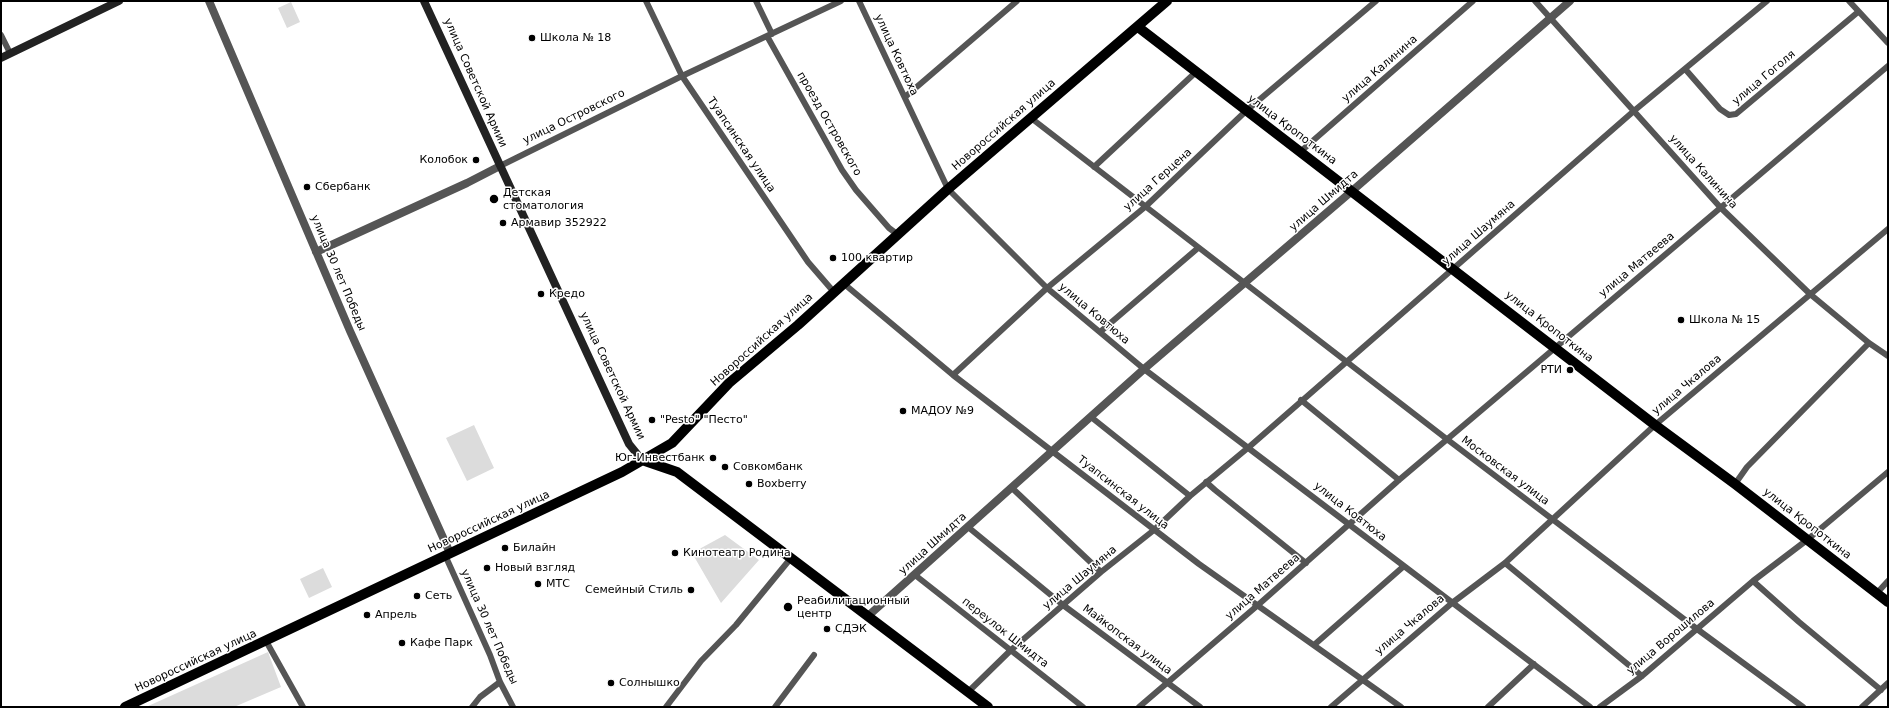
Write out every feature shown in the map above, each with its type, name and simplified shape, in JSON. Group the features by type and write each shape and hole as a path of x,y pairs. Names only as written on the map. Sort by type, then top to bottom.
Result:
{"main road":[{"path":"1,58 119,1"},
{"name":"улица Советской Армии","path":"424,1 629,444 642,460"},
{"name":"Новороссийская улица","path":"125,707 622,472 672,443 729,383 798,325 833,291 948,189 1167,1"},
{"name":"улица Кропоткина","path":"1138,27 1556,347 1655,425 1735,484 1888,602"},
{"path":"642,460 677,472 988,707"}],"street":[{"name":"улица 30 лет Победы","path":"209,1 316,252 448,554 500,682 514,707"},
{"name":"Туапсинская улица","path":"646,1 682,76 808,262 833,291"},
{"name":"проезд Островского","path":"756,1 770,35 842,170 856,190 889,228 897,234"},
{"name":"улица Островского","path":"316,252 467,183 682,76 841,1"},
{"name":"улица Ковтюха","path":"859,1 948,189 1047,288 1144,369 1249,447 1590,707"},
{"path":"905,97 1017,1"},
{"name":"улица Герцена","path":"953,374 1047,288 1145,207 1246,111 1376,1"},
{"name":"улица Калинина","path":"1300,152 1473,1"},
{"name":"улица Калинина","path":"1535,1 1635,110 1720,207 1810,294 1868,343 1888,356"},
{"name":"улица Шмидта","path":"868,616 1144,369 1352,191 1570,1"},
{"name":"улица Шаумяна","path":"968,692 1011,650 1101,572 1154,530 1206,482 1249,447 1301,400 1454,269 1635,110 1686,70 1767,1"},
{"path":"1849,1 1888,43"},
{"name":"улица Гоголя","path":"1686,70 1720,109 1729,115 1736,114 1858,12"},
{"path":"1,36 10,53"},
{"name":"улица Матвеева","path":"1139,707 1169,683 1399,480 1888,66"},
{"path":"1094,167 1196,72"},
{"name":"Московская улица","path":"1031,118 1244,284 1347,360 1448,440 1697,629 1803,707"},
{"name":"улица Чкалова","path":"1331,707 1452,603 1505,563 1655,425 1888,229"},
{"path":"1100,332 1198,248"},
{"name":"Туапсинская улица","path":"843,283 897,330 1154,530 1199,564 1401,707"},
{"path":"1735,484 1747,467 1868,343"},
{"path":"1301,400 1399,480"},
{"path":"1091,417 1190,496"},
{"name":"улица Ворошилова","path":"1600,707 1642,676 1753,581 1807,540 1888,472"},
{"path":"1206,482 1306,563"},
{"path":"1012,488 1101,572"},
{"name":"Майкопская улица","path":"968,527 1063,605 1200,707"},
{"path":"670,706 701,661 736,626 791,558"},
{"path":"1505,563 1642,676"},
{"path":"1314,645 1404,566"},
{"name":"переулок Шмидта","path":"915,575 1083,707"},
{"path":"1753,581 1881,690"},
{"path":"1876,594 1888,581"},
{"path":"266,641 303,707"},
{"path":"775,707 814,655"},
{"path":"1488,707 1534,664"},
{"path":"472,707 480,697 500,682"},
{"path":"1862,707 1888,683"}],"shaded area":[{"path":"291,2 300,22 287,28 278,8"},
{"path":"474,425 494,468 467,481 446,438"},
{"path":"725,535 759,560 721,603 692,553"},
{"path":"323,568 332,587 309,598 300,579"},
{"path":"268,652 281,687 234,707 146,707"}],"place":[{"name":"Школа № 18","path":"532,38"},
{"name":"Колобок","path":"476,160"},
{"name":"Сбербанк","path":"307,187"},
{"name":"Детская стоматология","path":"494,199"},
{"name":"Армавир 352922","path":"503,223"},
{"name":"100 квартир","path":"833,258"},
{"name":"Кредо","path":"541,294"},
{"name":"Школа № 15","path":"1681,320"},
{"name":"РТИ","path":"1570,370"},
{"name":"МАДОУ №9","path":"903,411"},
{"name":"\"Pesto\" \"Песто\"","path":"652,420"},
{"name":"Юг-Инвестбанк","path":"713,458"},
{"name":"Совкомбанк","path":"725,467"},
{"name":"Boxberry","path":"749,484"},
{"name":"Билайн","path":"505,548"},
{"name":"Кинотеатр Родина","path":"675,553"},
{"name":"Новый взгляд","path":"487,568"},
{"name":"МТС","path":"538,584"},
{"name":"Семейный Стиль","path":"691,590"},
{"name":"Сеть","path":"417,596"},
{"name":"Реабилитационный центр","path":"788,607"},
{"name":"Апрель","path":"367,615"},
{"name":"СДЭК","path":"827,629"},
{"name":"Кафе Парк","path":"402,643"},
{"name":"Солнышко","path":"611,683"}]}
